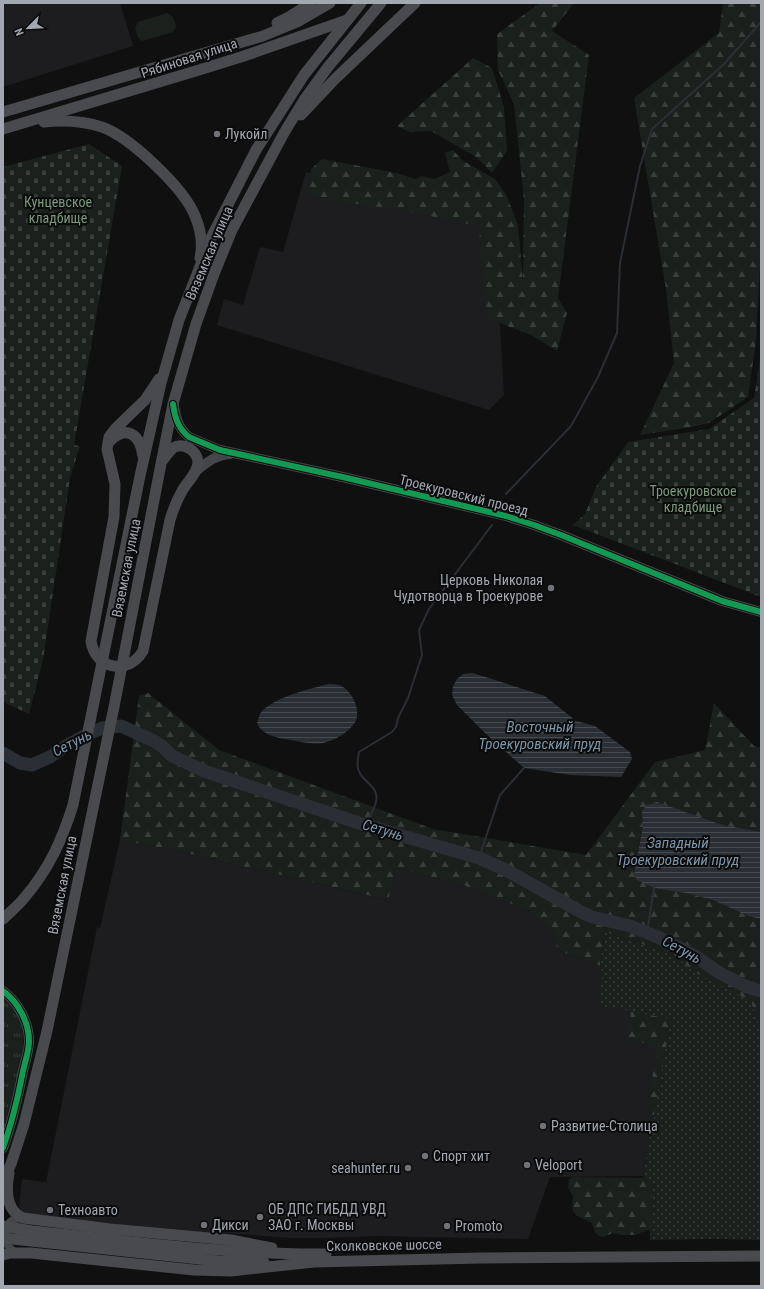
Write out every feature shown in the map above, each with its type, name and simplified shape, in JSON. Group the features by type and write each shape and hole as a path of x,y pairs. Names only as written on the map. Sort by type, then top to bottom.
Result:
{"main road":[{"path":"237,42 290,17 311,3"},
{"name":"Рябиновая улица","path":"3,112 237,42 262,36 297,22 330,3"},
{"name":"Вяземская улица","path":"3,919 25,898 46,869 63,836 73,805 144,460 165,369 179,320 212,236 256,150 304,75 361,3"},
{"name":"Рябиновая улица","path":"3,129 199,70 342,22 381,3"},
{"name":"Вяземская улица","path":"3,1181 11,1164 24,1124 47,1031 114,707 161,464 174,404 196,324 214,274 236,224 284,133 304,100 328,67 381,3"},
{"path":"284,133 335,79 415,3"},
{"path":"22,124 78,121 102,127 120,136 136,147 176,187 185,198 195,215 200,231 201,253 197,276"},
{"path":"161,464 173,448 181,445 190,448 196,455 197,467 182,491 170,520 144,646 137,659 129,664 111,666 102,662 93,650 91,641 114,517 115,484 108,454 109,437 114,429 145,400 165,369"},
{"path":"108,444 114,437 120,434 127,433 134,435 142,446 144,460"},
{"path":"11,1164 7,1184 8,1197 10,1206 16,1214 23,1218 110,1229 230,1240 277,1249 322,1254"},
{"path":"3,1226 218,1261 303,1262"},
{"path":"3,1238 264,1254 322,1254"},
{"name":"Сколковское шоссе","path":"322,1254 761,1249"},
{"name":"Сколковское шоссе","path":"10,1254 31,1253 216,1271 257,1269 303,1262 496,1258 761,1256"}],"street":[{"path":"174,404 177,422 194,446 198,456 197,467"},
{"name":"Троекуровский проезд","path":"185,433 189,437 220,450 235,454 347,478 513,518 567,538 722,601 761,612"},
{"path":"181,445 220,450"},
{"path":"197,467 209,454 220,450"},
{"path":"197,467 224,454 235,454"},
{"path":"3,991 20,1009 25,1020 29,1042 12,1123 3,1148"},
{"path":"10,1254 9,1249 3,1239 5,1227 9,1222 17,1218 23,1218"}],"shaded area":[{"path":"3,3 120,3 133,46 3,87"},
{"path":"306,172 485,221 500,327 504,395 489,410 217,325 224,299 243,305 260,247 283,252"},
{"path":"120,840 178,851 387,900 395,868 458,883 527,910 553,930 558,950 600,966 603,973 671,1019 643,1176 550,1177 528,1239 379,1236 290,1238 226,1233 206,1236 24,1214 19,1206 22,1179 46,1182 97,927 100,928"}],"green space":[{"path":"540,3 574,3 552,31 589,55 558,298 567,313 557,351 531,335 489,319 485,305 479,226 402,210 327,200 307,192 311,169 322,159 397,173 415,179 422,176 434,179 450,172 445,153 453,150 462,160 495,179 506,194 518,225 523,281 524,200 514,104 498,70 497,34"},
{"path":"723,3 761,3 761,247 756,341 748,397 709,423 640,435 674,363 666,289 634,98 719,33"},
{"path":"167,13 173,17 176,26 173,32 143,41 140,39 135,28 138,22"},
{"path":"473,58 492,68 504,107 507,151 492,173 476,157 431,131 409,132 397,126"},
{"name":"Кунцевское кладбище","path":"89,144 122,166 74,445 80,446 70,478 43,660 29,714 3,702 3,167"},
{"name":"Троекуровское кладбище","path":"761,352 761,597 573,525 585,514 596,487 628,442 709,429 754,398"},
{"path":"148,693 219,750 433,829 586,855 655,762 705,750 714,703 754,746 761,748 761,832 642,811 643,827 686,893 713,900 748,916 761,919 761,1084 711,981 694,972 674,955 605,932 600,966 558,950 553,930 527,910 458,883 395,868 388,900 178,851 120,840 139,696"},
{"path":"605,932 674,955 694,972 751,1001 761,1031 761,1240 650,1240 652,1187 643,1176 671,1019 598,1005 603,973 600,966"},
{"path":"3,998 11,1005 21,1022 23,1047 15,1093 3,1133"},
{"path":"626,1009 685,1014 656,1236 648,1230 635,1235 621,1235 613,1233 603,1237 599,1236 595,1232 592,1223 575,1214 573,1211 573,1196 568,1188 569,1179 573,1177 644,1178 655,1116 648,1112 653,1072 657,1055 652,1046 648,1043 630,1042 627,1033 631,1016 630,1012"}],"water":[{"name":"Восточный Троекуровский пруд","path":"473,673 545,696 576,721 595,726 630,752 632,759 621,777 570,775 524,768 486,734 457,705 452,695 453,686 457,679 463,674"},
{"path":"329,684 339,685 347,690 353,698 357,708 356,721 350,729 341,736 331,741 317,744 306,743 272,736 259,727 257,723 260,714 265,708 273,703 292,694"},
{"name":"Западный Троекуровский пруд","path":"657,802 722,825 761,832 761,919 748,916 713,900 686,893 654,888 637,880 634,874 643,827 642,811 647,805"}],"waterway":[{"path":"506,494 571,426 598,377 617,333 620,263 640,166 652,129 724,64 761,22"},
{"path":"365,825 374,808 376,796 373,787 362,777 358,768 359,752 392,732 396,727 398,718 408,698 422,655 419,630 429,609 492,525"},
{"name":"Сетунь","path":"3,753 20,763 32,765 50,757 88,734 102,728 121,726 154,741 172,756 204,771 365,825 479,858 506,870 583,913 592,917 630,926 660,938 697,957 718,972 747,987 761,991"},
{"path":"479,858 500,795 524,768"},
{"path":"647,933 654,888"}],"cycle path":[{"path":"173,404 178,422 185,434 220,450 347,478 506,516 561,535 722,601 761,612"},
{"path":"3,991 22,1013 27,1027 29,1041 28,1053 3,1148"}],"place":[{"name":"Лукойл","path":"217,134"},
{"name":"Церковь Николая Чудотворца в Троекурове","path":"551,588"},
{"name":"Развитие-Столица","path":"543,1126"},
{"name":"Спорт хит","path":"425,1156"},
{"name":"Veloport","path":"527,1165"},
{"name":"seahunter.ru","path":"408,1168"},
{"name":"Техноавто","path":"50,1210"},
{"name":"ОБ ДПС ГИБДД УВД ЗАО г. Москвы","path":"260,1217"},
{"name":"Дикси","path":"204,1225"},
{"name":"Promoto","path":"447,1226"}]}
